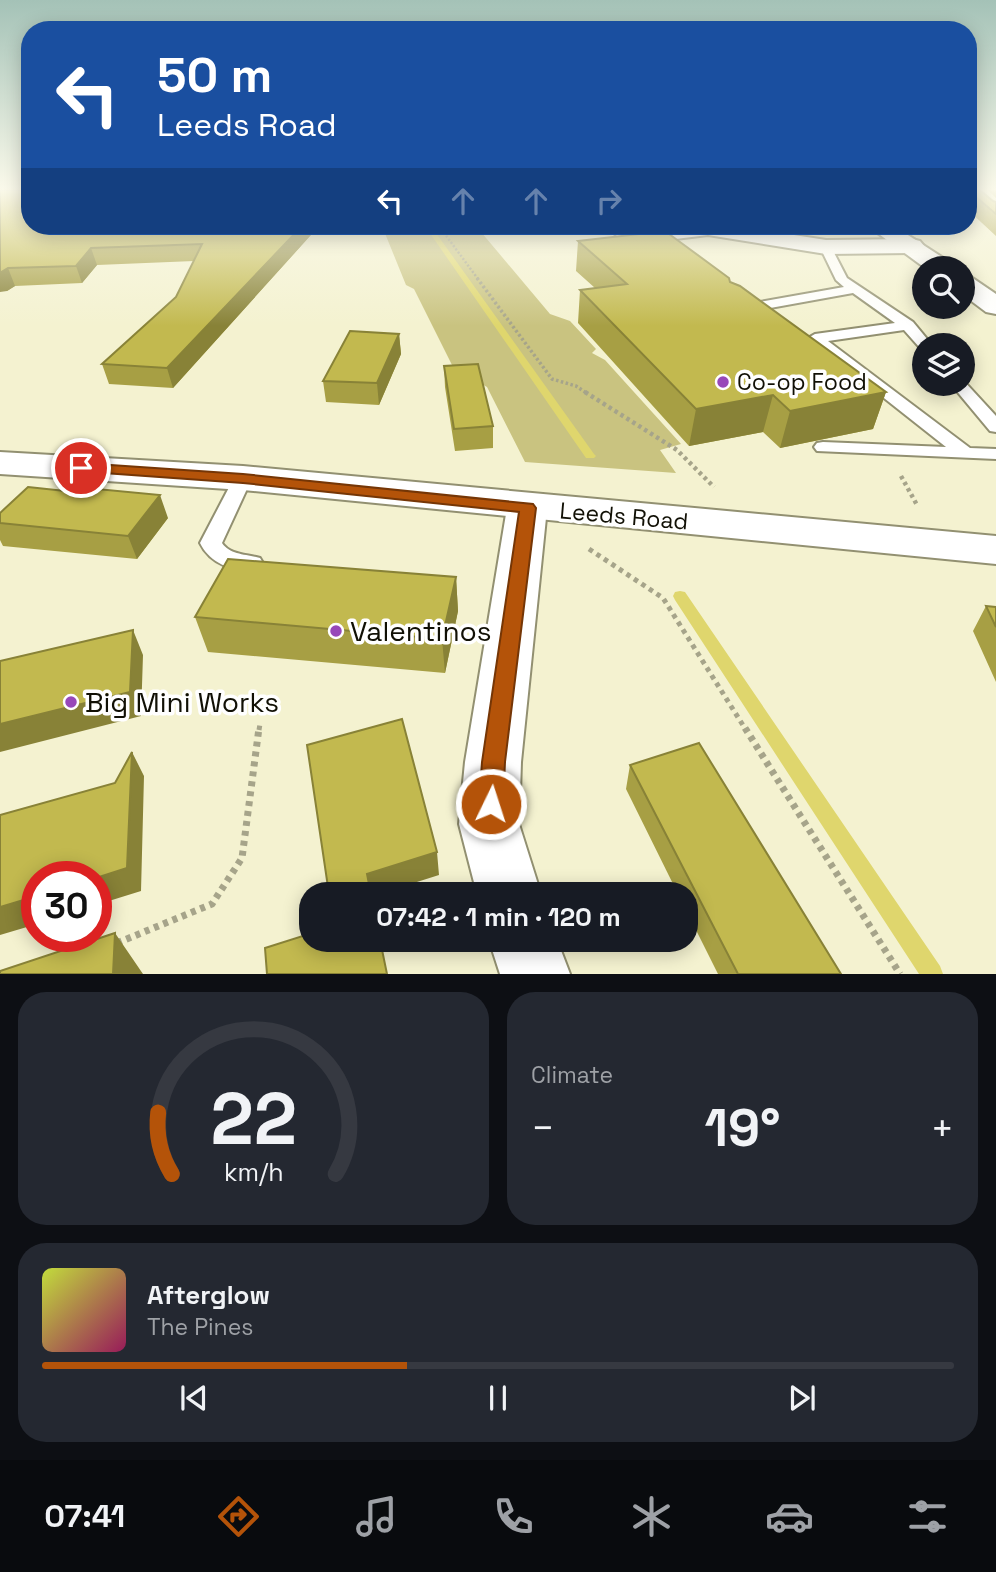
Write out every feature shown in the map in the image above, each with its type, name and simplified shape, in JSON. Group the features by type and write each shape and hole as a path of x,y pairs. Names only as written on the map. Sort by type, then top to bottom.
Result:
{"street":[{"path":"758,235 826,247 912,246"},
{"path":"895,235 926,256"},
{"path":"975,291 996,306"},
{"name":"Leeds Road","path":"0,463 243,478 527,508 996,550"},
{"path":"506,882 489,824 494,762 527,508"},
{"path":"527,952 535,974"}],"lane":[{"path":"826,247 842,280 908,325 915,333"},
{"path":"732,311 855,289"},
{"path":"908,325 815,338 967,453"},
{"path":"969,396 996,427"},
{"path":"823,447 996,454"},
{"path":"243,478 211,543 215,552 231,560 272,565"}],"path":[{"path":"446,235 552,379 576,386 677,450 755,528"},
{"path":"886,450 940,545"},
{"path":"527,508 663,598 900,974"},
{"path":"112,946 212,904 242,858 260,724"}],"shaded area":[{"path":"386,235 484,235 550,314 570,321 596,349 592,353 605,360 681,444 660,450 676,473 525,462 487,387 453,367 414,289 406,285"}],"building":[{"path":"0,235 293,235 167,368 102,364 176,297 202,244 91,248 76,266 8,268 0,273"},
{"path":"626,235 671,235 729,278 730,282 740,286 886,392 790,411 773,395 696,409 580,290 627,284 578,241"},
{"path":"350,331 399,334 377,383 323,381"},
{"path":"478,364 493,426 454,429 444,366"},
{"path":"28,487 93,494 97,489 160,495 128,536 0,523 0,513"},
{"path":"228,559 456,577 442,639 195,617"},
{"path":"986,606 996,607 996,627"},
{"path":"133,630 130,692 0,724 0,661"},
{"path":"402,719 437,852 367,874 369,882 327,882 307,745"},
{"path":"699,743 841,974 738,974 698,897 698,882 690,882 630,765"},
{"path":"132,752 127,868 112,873 112,861 21,861 21,901 0,907 0,815 115,783"},
{"path":"115,933 113,974 0,974 0,971 58,952 112,952 112,934"},
{"path":"299,937 299,952 382,952 387,974 267,974 265,948"}],"waterway":[{"path":"435,235 590,456"},
{"path":"680,596 932,974"}],"place":[{"name":"Co-op Food","path":"723,382"},
{"name":"Valentinos","path":"336,631"},
{"name":"Big Mini Works","path":"71,702"}],"route":[{"path":"81,468 243,478 527,508 491,804"}]}
